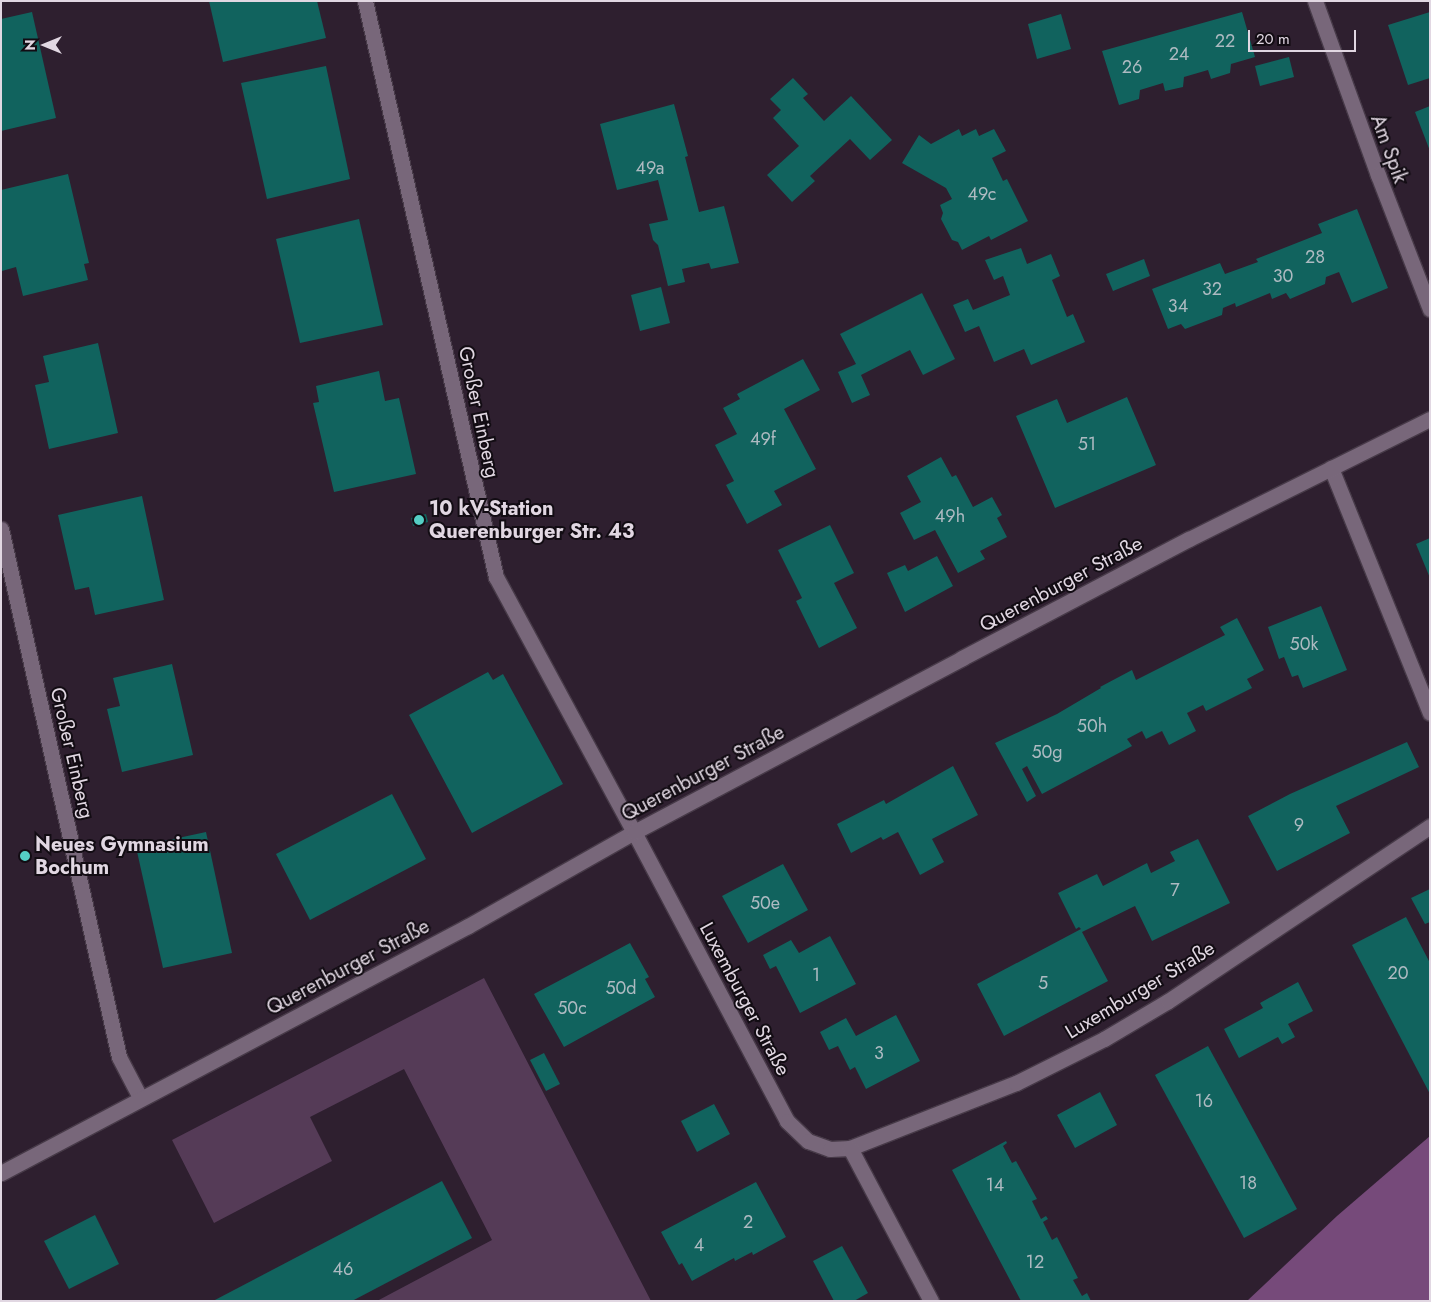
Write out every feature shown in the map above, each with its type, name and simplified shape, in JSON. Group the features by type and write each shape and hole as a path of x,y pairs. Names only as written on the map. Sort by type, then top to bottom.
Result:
{"street":[{"name":"Großer Einberg","path":"365,1 496,577 634,832"},
{"name":"Am Spik","path":"1315,1 1378,175 1430,309"},
{"name":"Querenburger Straße","path":"1,1173 468,926 634,832 1154,558 1430,419"},
{"path":"1331,468 1430,714"},
{"name":"Großer Einberg","path":"1,529 119,1057 141,1099"},
{"name":"Luxemburger Straße","path":"634,832 787,1121 808,1142 830,1149 850,1148 1016,1083 1104,1039 1168,1001 1430,826"},
{"path":"850,1148 931,1301"}],"shaded area":[{"path":"484,978 651,1301 377,1301 492,1240 404,1069 310,1117 332,1161 214,1223 172,1140"},
{"path":"1430,1136 1430,1301 1247,1301 1337,1216"}],"building":[{"path":"209,1 317,1 326,38 223,62"},
{"path":"32,12 56,118 1,131 1,19"},
{"path":"1242,12 1255,57 1231,64 1230,73 1211,79 1208,70 1184,77 1183,87 1165,91 1163,83 1140,90 1139,99 1119,105 1102,51"},
{"path":"1430,12 1430,78 1408,85 1388,25"},
{"path":"1061,14 1071,49 1037,59 1028,24"},
{"path":"1289,57 1294,77 1260,86 1255,66"},
{"path":"326,66 350,179 267,199 241,83"},
{"path":"793,78 808,94 803,98 824,121 851,96 892,140 870,160 850,139 810,176 815,181 792,202 767,175 799,146 773,118 781,110 770,99"},
{"path":"674,104 688,156 685,157 699,212 724,206 739,263 711,269 709,263 682,269 685,282 668,286 658,245 653,240 649,224 668,220 658,180 617,190 600,124"},
{"path":"1430,106 1430,151 1415,112"},
{"path":"959,129 962,136 976,129 979,136 994,129 1006,151 992,158 1003,181 1007,179 1028,221 991,240 989,236 962,250 958,242 952,240 941,219 943,213 940,205 952,199 946,188 902,163 919,135 931,144"},
{"path":"68,174 89,263 84,264 88,280 23,296 16,267 2,271 1,190"},
{"path":"1357,209 1388,288 1352,303 1339,272 1326,277 1325,284 1290,299 1286,293 1272,299 1270,293 1236,307 1235,303 1223,308 1222,315 1185,329 1181,324 1168,329 1152,289 1220,263 1225,274 1258,262 1256,259 1322,233 1318,224"},
{"path":"359,219 383,325 300,343 276,239"},
{"path":"1021,248 1027,264 1051,254 1060,276 1052,280 1067,317 1073,314 1085,342 1031,365 1024,349 994,362 979,326 965,332 953,305 968,299 973,310 1010,295 1003,276 994,280 985,260"},
{"path":"1144,259 1150,276 1113,291 1106,274"},
{"path":"661,287 670,323 640,331 631,295"},
{"path":"922,293 955,359 923,375 910,350 861,375 870,395 852,403 838,372 856,364 840,334"},
{"path":"98,343 118,433 49,449 35,385 49,382 43,356"},
{"path":"803,359 820,390 784,409 816,469 774,491 782,505 747,524 726,485 734,481 715,445 737,434 723,408 740,399 737,394"},
{"path":"379,371 385,401 399,398 416,474 334,492 313,403 319,402 316,386"},
{"path":"1127,397 1156,465 1055,508 1016,416 1057,399 1067,423"},
{"path":"941,457 952,477 956,475 973,507 992,497 1002,515 997,518 1007,537 980,551 985,559 958,573 935,530 914,540 900,513 921,502 907,476"},
{"path":"142,496 164,600 95,615 89,587 75,590 58,515"},
{"name":"10 kV-Station Querenburger Str. 43","path":"426,514 428,522 413,526 411,518"},
{"path":"830,525 854,573 834,583 857,628 819,648 796,601 802,598 778,550"},
{"path":"1430,538 1430,578 1416,544"},
{"path":"937,556 953,586 905,612 887,573 905,565 908,571"},
{"path":"1321,606 1347,670 1303,688 1298,675 1292,677 1284,657 1279,659 1268,627"},
{"path":"1237,618 1264,670 1247,679 1252,688 1206,711 1203,705 1187,713 1196,731 1169,745 1162,731 1146,739 1142,731 1127,739 1132,746 1042,794 1027,766 1022,769 1036,796 1027,802 995,743 1057,714 1100,687 1132,670 1136,680 1225,635 1220,627"},
{"path":"172,664 193,755 122,772 107,709 120,706 113,678"},
{"path":"488,672 493,680 503,674 563,784 472,833 409,715"},
{"path":"1407,742 1419,767 1336,806 1350,833 1277,871 1248,816 1290,794"},
{"path":"953,766 978,815 932,839 944,862 920,875 898,832 883,840 881,837 851,853 837,824 884,800 886,804"},
{"path":"392,794 426,859 310,920 276,854"},
{"path":"206,832 232,953 163,968 136,847"},
{"path":"1198,839 1230,903 1152,941 1135,906 1082,932 1108,981 1004,1036 977,984 1081,929 1079,927 1076,929 1058,893 1097,874 1103,886 1147,863 1151,873 1175,861 1170,852"},
{"path":"783,864 808,910 748,943 722,896"},
{"path":"1430,889 1430,922 1425,924 1411,898"},
{"path":"1406,917 1430,963 1430,1094 1352,945"},
{"path":"830,936 856,984 800,1013 776,966 770,969 763,955 791,940 799,953"},
{"path":"630,943 649,977 645,979 655,997 564,1047 534,994"},
{"path":"1298,982 1313,1011 1288,1024 1295,1037 1282,1044 1278,1037 1239,1058 1224,1029 1263,1008 1260,1003"},
{"path":"896,1015 920,1061 866,1089 855,1067 850,1070 838,1046 829,1050 820,1032 846,1018 856,1036"},
{"path":"1208,1046 1297,1209 1244,1238 1155,1075"},
{"path":"544,1053 560,1084 546,1091 530,1060"},
{"path":"1100,1092 1117,1125 1075,1148 1057,1115"},
{"path":"714,1104 730,1134 697,1152 681,1121"},
{"path":"1006,1141 1007,1143 1003,1146 1012,1163 1016,1161 1037,1199 1032,1201 1041,1219 1046,1216 1048,1219 1043,1222 1052,1240 1057,1237 1078,1278 1073,1280 1082,1296 1087,1293 1091,1301 1021,1301 952,1170"},
{"path":"442,1181 472,1238 352,1301 213,1301"},
{"path":"756,1182 786,1237 753,1255 752,1252 735,1261 734,1258 692,1281 682,1263 679,1265 661,1232"},
{"path":"95,1215 119,1264 69,1289 44,1241"},
{"path":"842,1246 868,1293 854,1301 834,1301 813,1261"}],"place":[{"name":"10 kV-Station Querenburger Str. 43","path":"419,520"},
{"name":"Neues Gymnasium Bochum","path":"25,856"}]}
